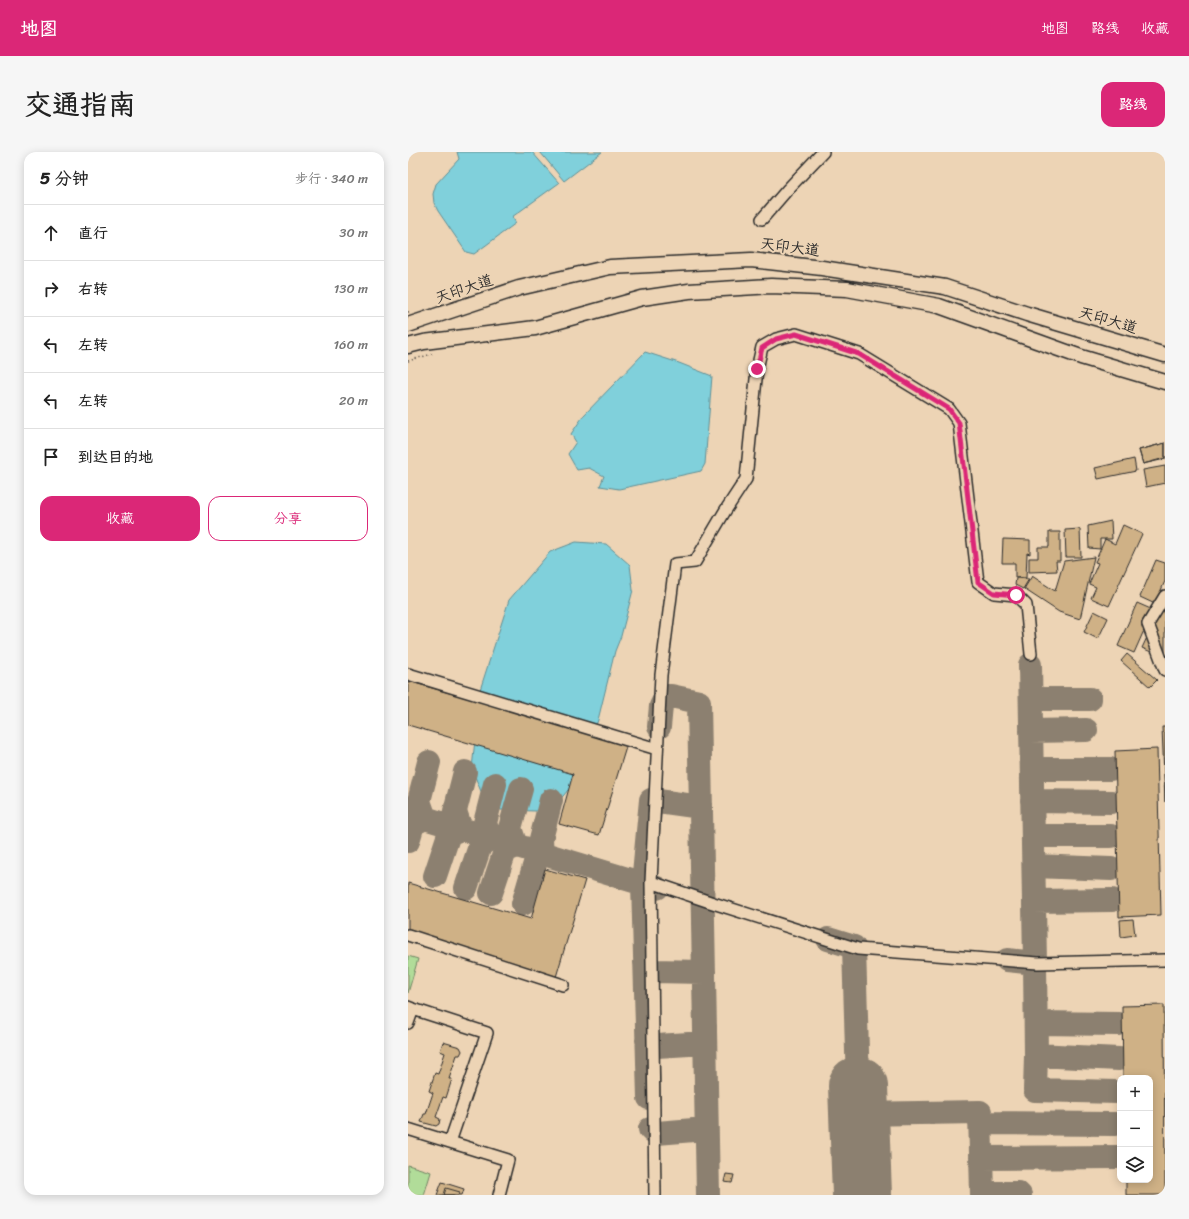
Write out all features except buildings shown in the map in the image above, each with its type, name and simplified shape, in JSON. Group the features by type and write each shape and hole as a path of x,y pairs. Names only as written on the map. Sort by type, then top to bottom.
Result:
{"main road":[{"name":"天印大道","path":"408,325 519,288 610,267 751,260 822,268 946,287 1027,314 1165,355"},
{"path":"408,346 424,342 535,328 650,297 689,291 771,286 847,289 939,306 1081,356 1165,382"}],"street":[{"path":"762,219 823,152"},
{"path":"655,1195 650,882 661,675 675,564 694,562 746,479 757,369 762,348 776,339 796,334 859,354 949,409 959,423 978,582 994,593 1016,595 1026,605 1031,654"},
{"path":"1165,596 1148,624 1165,670"},
{"path":"408,674 657,749"},
{"path":"650,882 858,949 1038,963 1165,960"},
{"path":"408,935 563,986"},
{"path":"408,1023 410,1008 487,1033 450,1142"},
{"path":"408,1129 508,1160 498,1195"}],"path":[{"path":"408,361 432,354"}],"green space":[{"path":"408,956 418,959 408,993"},
{"path":"408,1165 431,1172 424,1195 408,1195"}],"water":[{"path":"457,152 532,152 559,183 512,217 516,223 474,254 466,252 438,211 434,203 433,194 436,184 459,159"},
{"path":"540,152 602,152 564,181"},
{"path":"645,352 712,376 705,464 701,471 619,489 600,486 604,476 589,468 577,470 568,454 576,442 571,434 584,415"},
{"path":"576,542 606,544 630,565 633,590 621,636 615,651 598,720 573,784 554,807 536,811 501,810 484,799 472,769 480,690 509,600 550,552"}],"taxiway":[{"path":"1030,665 1035,963"},
{"path":"659,727 661,706 666,696 699,702 708,1195"},
{"path":"1031,699 1090,699"},
{"path":"1031,731 1086,730"},
{"path":"408,841 413,824 425,818 419,801 429,762"},
{"path":"1032,769 1110,769"},
{"path":"435,876 449,834 461,829 455,811 465,772"},
{"path":"466,888 480,846 490,838 485,823 495,784"},
{"path":"491,893 505,851 516,846 510,828 521,789"},
{"path":"523,904 536,860 542,854 541,839 551,800"},
{"path":"651,800 701,807"},
{"path":"649,1098 643,884 651,800"},
{"path":"1032,801 1111,802"},
{"path":"408,813 657,888"},
{"path":"1033,836 1111,836"},
{"path":"1034,866 1111,869"},
{"path":"1034,901 1112,900"},
{"path":"828,939 854,947 858,1086"},
{"path":"1007,960 1035,963 1035,1090 1117,1092"},
{"path":"645,963 653,971 704,972 704,988"},
{"path":"1036,1023 1118,1024"},
{"path":"647,1040 653,1045 657,1046 705,1043 705,1026"},
{"path":"1036,1055 1119,1059"},
{"path":"859,1114 980,1112 982,1195"},
{"path":"980,1123 1115,1124"},
{"path":"650,1129 654,1133 706,1129"},
{"path":"981,1158 1117,1157"},
{"path":"982,1193 1018,1193 1020,1195"}],"runway":[{"path":"858,1086 862,1195"}],"route":[{"path":"757,369 762,348 776,339 796,334 859,354 949,409 959,423 978,582 994,593 1016,595"}]}
